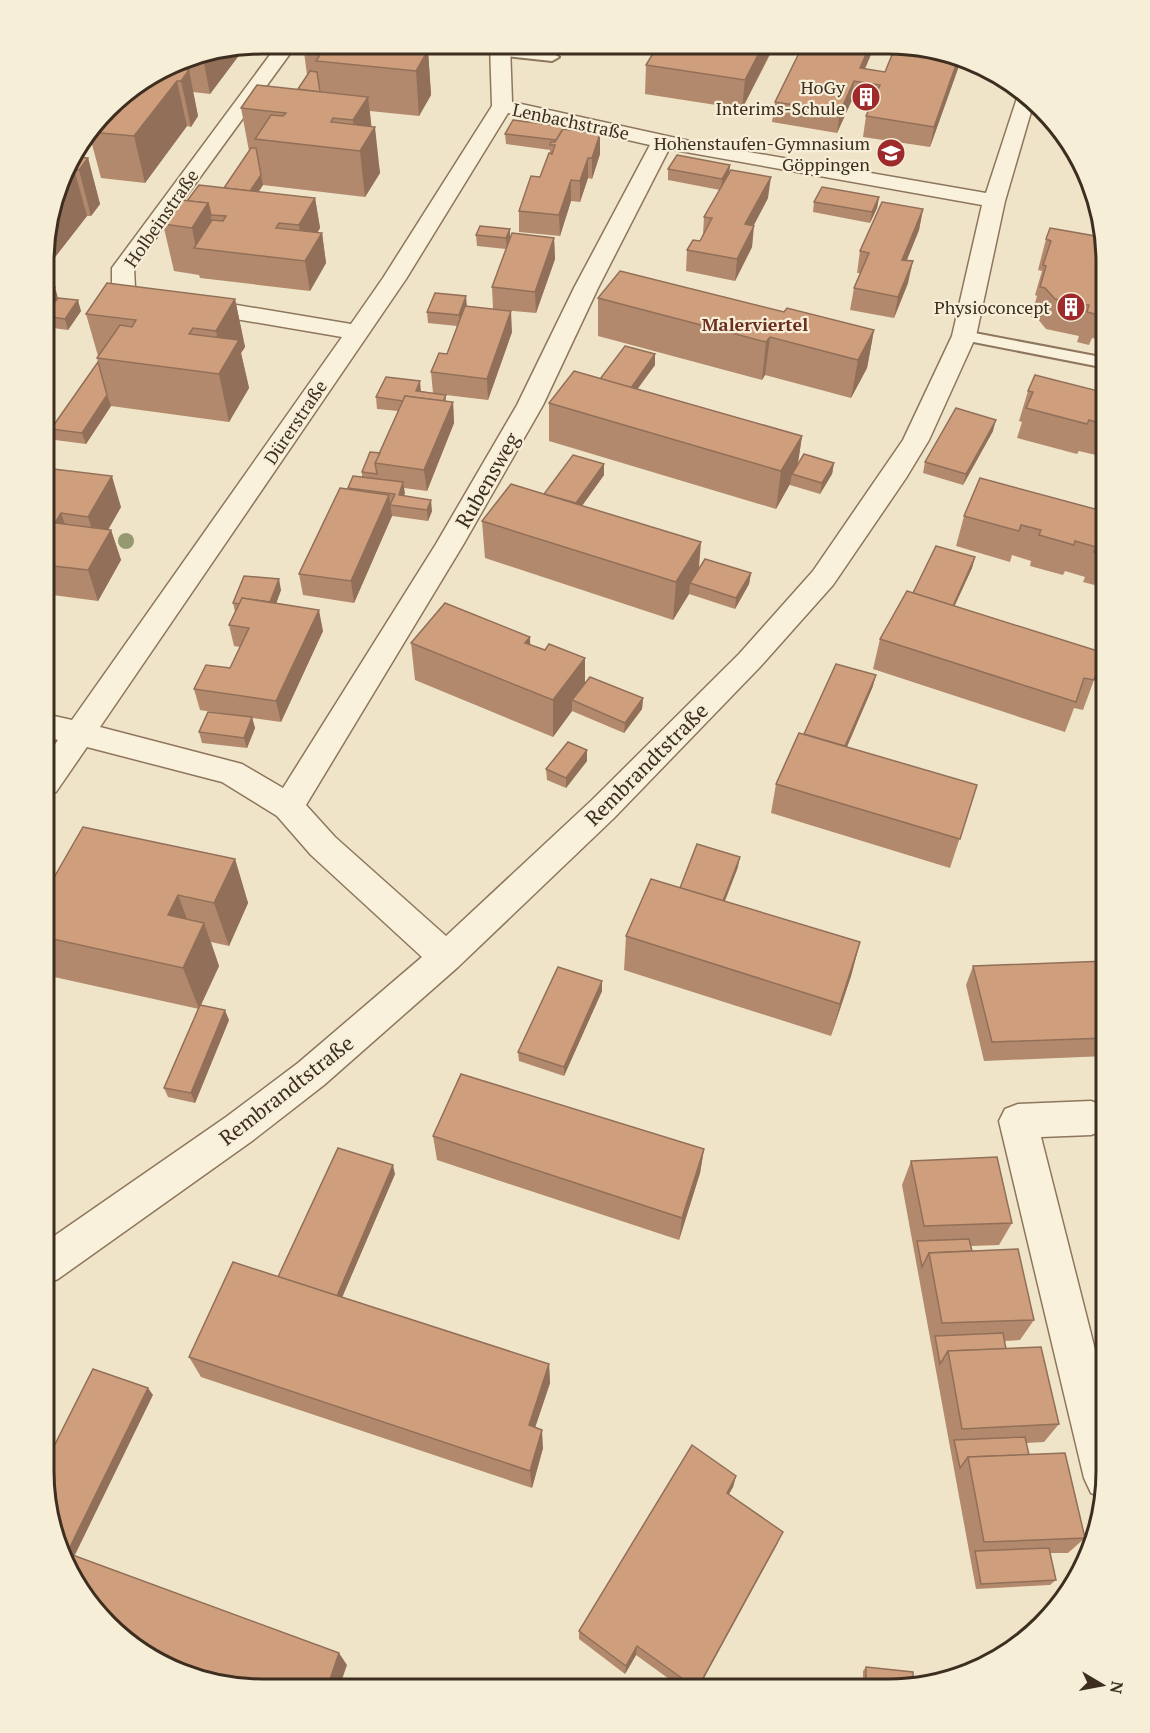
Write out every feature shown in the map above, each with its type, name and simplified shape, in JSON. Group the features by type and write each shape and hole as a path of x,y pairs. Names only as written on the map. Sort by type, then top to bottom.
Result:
{"street":[{"name":"Holbeinstraße","path":"279,54 123,268 124,293 357,332"},
{"path":"500,54 502,106"},
{"name":"Rembrandtstraße","path":"54,1259 311,1074 446,957 603,809 748,661 823,578 897,472 916,440 964,336 994,201 1023,105"},
{"name":"Dürerstraße","path":"54,770 394,279 502,106"},
{"name":"Lenbachstraße","path":"502,106 662,141 994,201"},
{"name":"Rubensweg","path":"288,807 449,545 530,405 586,288 662,141"},
{"path":"54,727 231,772 288,807 323,846 446,957"},
{"path":"1091,1118 1018,1121 1096,1437"}],"lane":[{"path":"535,54 552,57"},
{"path":"964,336 1096,361"}],"building":[{"path":"321,54 426,54 416,71 316,61"},
{"path":"653,54 758,54 745,80 646,65"},
{"name":"HoGy Interims-Schule","path":"799,54 866,54 860,68 885,72 892,54 915,56 956,66 934,127 866,116 880,85 854,81 840,112 775,102"},
{"path":"183,70 189,70 181,81 177,81 134,136 100,133 125,106 147,89"},
{"path":"310,71 317,72 320,92 298,89"},
{"path":"257,85 368,97 353,120 333,118 331,122 375,127 360,151 255,139 271,115 283,116 286,113 241,108"},
{"path":"513,120 567,127 556,140 505,134"},
{"path":"563,129 600,134 592,158 588,158 580,181 571,180 559,215 519,211 531,176 540,177 549,153 552,154 555,145 550,145 551,142 555,142"},
{"path":"251,148 256,148 261,175 250,191 224,188"},
{"path":"677,155 730,165 722,179 668,169"},
{"path":"82,157 88,158 79,170 76,169"},
{"path":"731,170 771,177 745,224 754,226 737,259 687,250 693,240 700,241 712,218 704,217"},
{"path":"199,185 315,198 299,225 279,223 276,228 322,233 305,261 194,248 212,220 223,221 226,216 211,215 208,203 187,201"},
{"path":"822,187 879,197 872,212 814,202"},
{"path":"181,200 208,203 192,228 163,224"},
{"path":"882,202 923,209 902,260 913,261 898,297 854,288 869,253 860,251"},
{"path":"480,226 510,229 506,238 476,235"},
{"path":"1050,228 1094,236 1096,314 1087,312 1089,305 1055,299 1045,288 1040,287 1046,266 1043,265 1051,241 1046,239"},
{"path":"512,233 554,238 535,292 492,287"},
{"path":"620,271 784,312 787,308 874,330 858,360 770,337 766,342 598,298"},
{"path":"107,283 235,299 216,331 193,328 189,334 239,340 219,374 97,358 120,325 132,327 136,320 86,314"},
{"path":"435,293 466,296 459,315 427,312"},
{"path":"58,298 78,300 65,319 54,317 54,303"},
{"path":"465,306 511,311 487,379 431,372 439,353 447,354"},
{"path":"625,346 655,354 631,388 600,379"},
{"path":"98,362 107,395 82,433 54,429 54,425"},
{"path":"574,371 802,436 781,471 549,403"},
{"path":"1035,375 1096,390 1096,422 1089,420 1087,424 1026,408 1033,392 1028,391"},
{"path":"386,377 420,381 416,391 446,395 443,401 405,396 403,401 376,397"},
{"path":"405,396 453,402 424,470 375,463"},
{"path":"956,408 996,420 966,474 925,462"},
{"path":"370,452 380,453 375,463 377,474 362,472"},
{"path":"804,454 834,463 822,483 792,474"},
{"path":"573,455 604,464 576,503 544,494"},
{"path":"54,469 112,476 88,517 61,513 55,523 111,530 88,570 54,566"},
{"path":"353,476 403,482 399,495 431,500 427,510 390,505 395,494 348,488"},
{"path":"980,478 1096,509 1096,547 1075,541 1074,545 1039,535 1041,530 1021,525 1019,531 964,516"},
{"path":"511,484 701,542 676,582 482,521"},
{"path":"340,488 389,495 351,581 299,574"},
{"path":"936,546 975,557 953,606 913,593"},
{"path":"705,559 751,573 736,598 690,583"},
{"path":"244,576 279,579 270,602 242,598 240,604 233,603"},
{"path":"907,591 1096,650 1096,675 1094,680 1084,678 1076,702 880,639"},
{"path":"242,598 319,610 276,701 194,689 206,665 230,668 249,628 229,625"},
{"path":"445,603 530,637 525,643 545,650 549,644 585,658 553,700 411,643"},
{"path":"836,664 876,675 845,746 804,734"},
{"path":"590,677 643,698 625,723 572,700"},
{"path":"208,712 252,717 244,738 199,732"},
{"path":"799,733 977,785 960,839 776,784"},
{"path":"568,742 587,750 566,778 546,769"},
{"path":"83,827 235,859 214,903 178,895 168,915 204,923 183,968 54,939 54,878"},
{"path":"697,844 740,857 723,901 680,888"},
{"path":"651,879 860,942 840,1004 626,936"},
{"path":"1096,961 1096,1038 992,1042 973,966"},
{"path":"558,967 602,981 564,1067 518,1052"},
{"path":"200,1005 225,1010 191,1093 164,1088"},
{"path":"461,1074 704,1149 682,1218 433,1136"},
{"path":"338,1148 393,1165 337,1296 278,1277"},
{"path":"997,1157 1012,1223 924,1226 911,1161"},
{"path":"969,1239 972,1251 929,1253 922,1267 917,1241"},
{"path":"1018,1249 1034,1320 942,1323 929,1253"},
{"path":"233,1262 549,1364 529,1425 542,1430 530,1471 189,1357"},
{"path":"1003,1333 1006,1349 948,1351 940,1364 935,1336"},
{"path":"1041,1347 1059,1424 962,1429 948,1351"},
{"path":"93,1369 148,1388 69,1548 58,1511 54,1484 54,1446"},
{"path":"1025,1437 1029,1455 968,1457 960,1468 954,1440"},
{"path":"692,1445 736,1476 727,1493 783,1532 702,1679 683,1679 637,1646 626,1666 579,1631"},
{"path":"1065,1453 1084,1538 984,1542 968,1457"},
{"path":"1049,1548 1056,1580 981,1584 975,1551"},
{"path":"72,1555 339,1653 330,1679 235,1677 208,1672 183,1663 158,1651 115,1618 82,1575"},
{"path":"866,1667 913,1672 913,1677 866,1679"}],"place":[{"name":"HoGy Interims-Schule","path":"866,97"},
{"name":"Hohenstaufen-Gymnasium Göppingen","path":"891,153"},
{"name":"Physioconcept","path":"1071,307"}],"district":[{"name":"Malerviertel","path":"755,324"}]}
